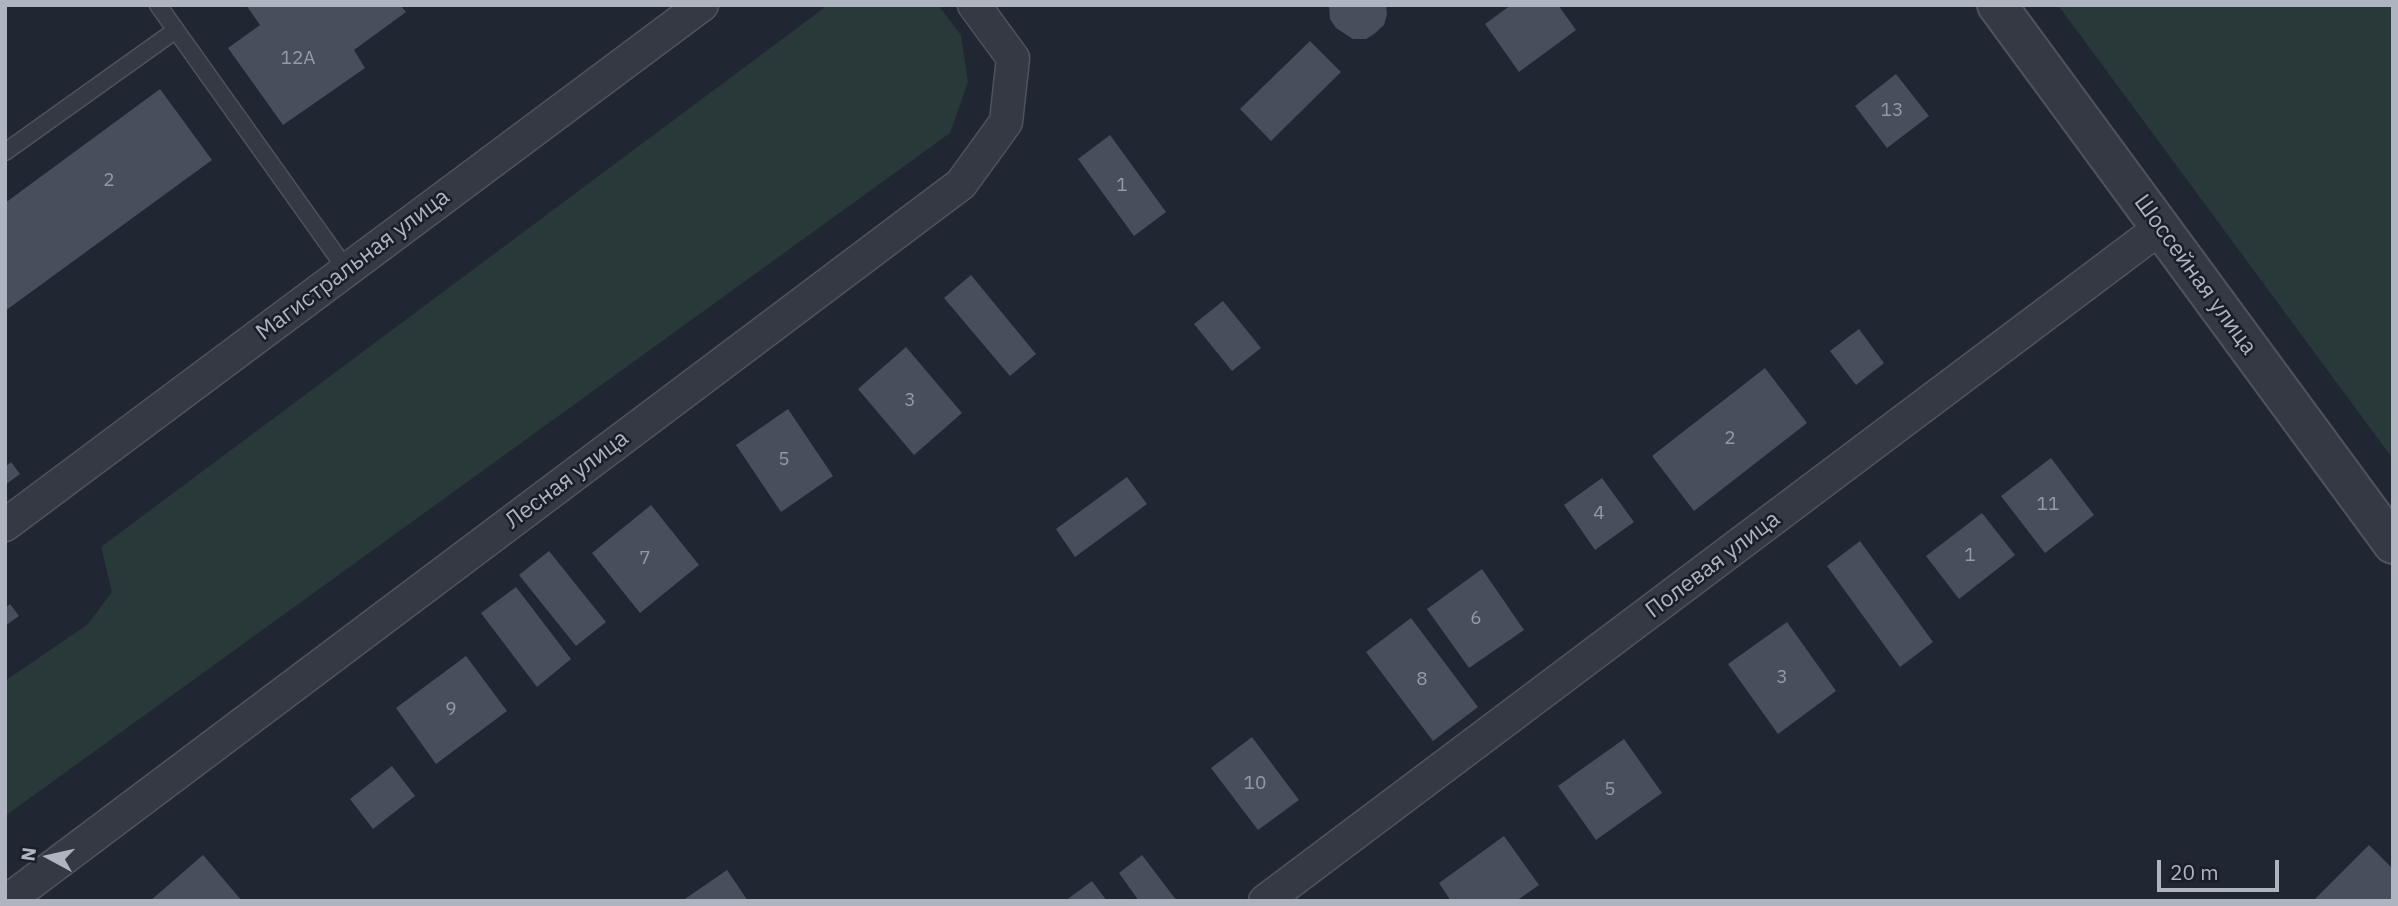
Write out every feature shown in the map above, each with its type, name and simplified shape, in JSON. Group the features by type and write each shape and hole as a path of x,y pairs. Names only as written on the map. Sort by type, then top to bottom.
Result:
{"street":[{"name":"Магистральная улица","path":"5,525 702,5"},
{"name":"Лесная улица","path":"7,901 961,184 1006,122 1013,58 974,5"},
{"name":"Шоссейная улица","path":"1997,5 2393,544"},
{"name":"Полевая улица","path":"1265,901 2160,228"}],"lane":[{"path":"158,5 346,269"},
{"path":"5,152 176,30"}],"shaded area":[{"path":"828,5 938,5 961,35 968,82 950,133 5,816 5,681 88,624 112,592 101,547"},
{"path":"2058,5 2393,5 2393,459"}],"building":[{"path":"246,5 400,5 406,12 354,50 365,68 283,125 228,48 260,25"},
{"path":"1329,5 1386,5 1387,14 1384,25 1374,34 1366,39 1353,39 1336,28 1330,19"},
{"path":"1511,5 1558,5 1576,30 1519,72 1485,24"},
{"path":"1310,41 1341,72 1271,141 1240,109"},
{"path":"1896,74 1929,116 1887,148 1855,106"},
{"path":"160,89 212,160 5,311 5,203"},
{"path":"1110,135 1166,212 1134,236 1078,159"},
{"path":"971,275 1036,354 1010,376 944,298"},
{"path":"1223,301 1261,348 1232,371 1194,324"},
{"path":"1859,329 1884,363 1856,385 1830,351"},
{"path":"906,347 962,413 914,455 858,389"},
{"path":"1765,368 1807,423 1694,511 1652,456"},
{"path":"788,409 833,476 781,512 736,445"},
{"path":"2051,458 2094,515 2045,553 2001,496"},
{"path":"11,462 20,474 5,485 5,467"},
{"path":"1127,477 1147,504 1075,557 1056,529"},
{"path":"1602,478 1634,522 1595,550 1564,505"},
{"path":"651,505 699,565 640,613 592,553"},
{"path":"1982,513 2015,555 1959,599 1926,556"},
{"path":"1860,541 1933,642 1900,667 1827,566"},
{"path":"549,551 606,622 576,646 519,575"},
{"path":"1482,569 1524,630 1469,668 1427,609"},
{"path":"516,587 571,659 537,687 481,613"},
{"path":"10,604 19,616 5,626 5,608"},
{"path":"1411,618 1478,707 1433,741 1366,652"},
{"path":"1787,622 1836,691 1778,734 1728,664"},
{"path":"466,656 507,711 436,764 396,708"},
{"path":"1252,737 1299,800 1258,830 1211,768"},
{"path":"1624,739 1662,793 1596,840 1558,786"},
{"path":"392,766 415,796 373,829 350,799"},
{"path":"1504,836 1539,885 1516,901 1451,901 1439,883"},
{"path":"2369,845 2393,869 2393,901 2317,901 2315,899"},
{"path":"203,855 242,901 150,901"},
{"path":"1142,855 1177,901 1139,901 1119,873"},
{"path":"727,870 748,901 682,901"},
{"path":"1092,881 1107,901 1065,901"}]}
